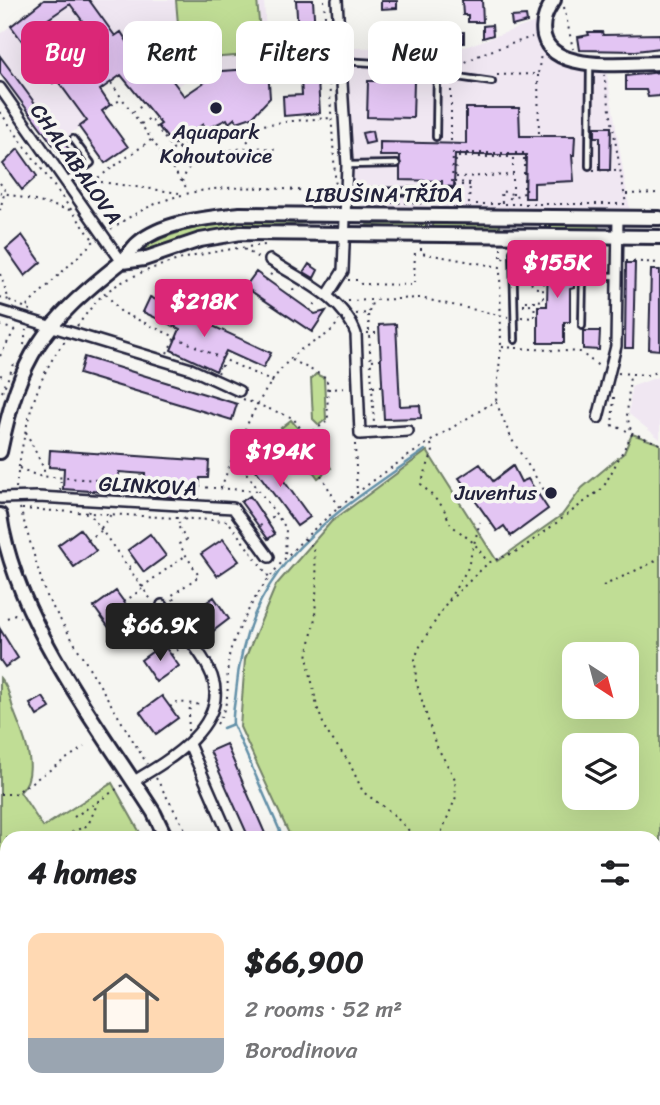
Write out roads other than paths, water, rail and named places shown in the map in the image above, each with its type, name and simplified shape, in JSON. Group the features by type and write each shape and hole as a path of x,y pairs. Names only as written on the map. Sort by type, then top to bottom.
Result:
{"street":[{"path":"337,0 338,21"},
{"path":"558,1 543,24 549,47 562,58 590,62 660,63"},
{"path":"322,297 343,271 345,214 341,192 347,165 342,84"},
{"name":"CHALABALOVA","path":"0,88 122,262"},
{"name":"LIBUŠINA TŘÍDA","path":"0,452 11,398 29,359 50,326 81,293 122,262 138,243 196,220 240,214 660,218"},
{"path":"598,418 613,372 616,346 618,217"},
{"name":"LIBUŠINA TŘÍDA","path":"122,262 144,259 200,240 241,233 660,237"},
{"path":"270,264 322,297 352,321 356,334 360,434 408,431"},
{"path":"0,311 50,326 71,337 191,369 238,393"},
{"name":"GLINKOVA","path":"0,498 233,508 270,557"},
{"path":"0,515 5,547 24,599 51,649 162,831"},
{"path":"134,781 189,744 204,724 214,703 212,677 200,657 159,606"},
{"path":"189,744 227,831"}],"lane":[{"path":"589,166 590,62"},
{"path":"462,78 492,82"},
{"path":"436,137 438,84"},
{"path":"66,181 91,163 73,139"},
{"path":"347,165 397,164"},
{"path":"341,192 452,192"},
{"path":"513,252 515,340"},
{"path":"582,326 583,275 617,276"}],"waterway":[{"path":"223,728 233,724 243,647 257,609 275,577 299,548 326,522 425,450"},
{"path":"233,724 280,831"}],"place":[{"name":"Aquapark Kohoutovice","path":"216,108"},
{"name":"Juventus","path":"551,493"}]}
